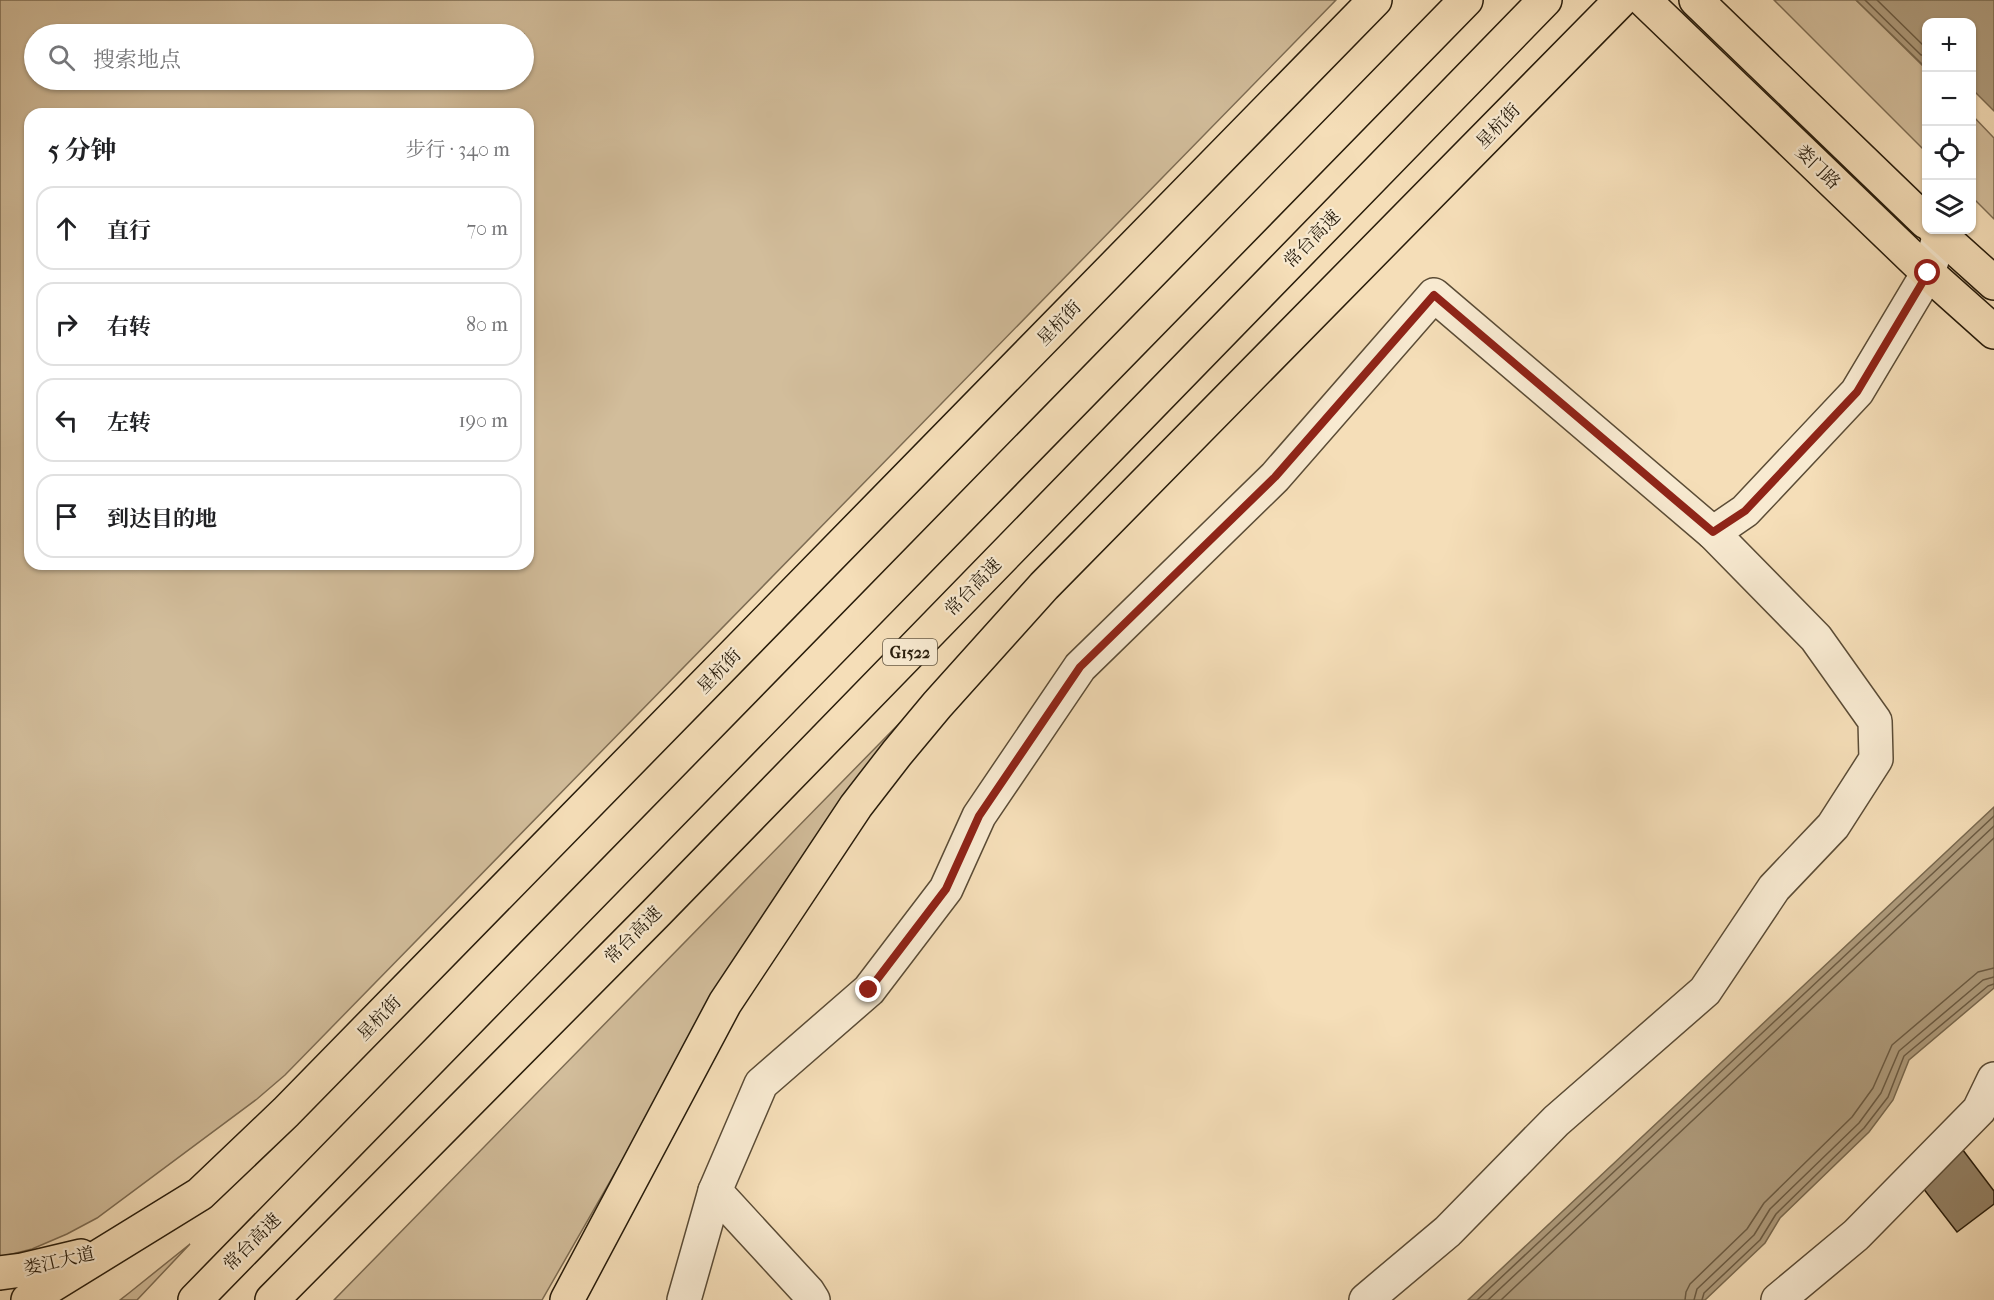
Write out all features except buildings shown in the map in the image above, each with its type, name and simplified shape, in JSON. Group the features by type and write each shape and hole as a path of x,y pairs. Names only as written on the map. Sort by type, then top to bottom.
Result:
{"main road":[{"name":"常台高速","path":"195,1300 1466,0"},
{"name":"常台高速","path":"272,1300 672,896 1545,0"},
{"name":"星杭街","path":"567,1300 725,1003 856,806 897,753 936,705 1044,586 1621,0"},
{"name":"娄门路","path":"1644,0 1928,273 1994,332"},
{"name":"娄门路","path":"1696,0 1922,217"},
{"name":"星杭街","path":"28,1300 200,1194 286,1112 1373,2"},
{"name":"娄门路","path":"1940,234 1994,283"},
{"name":"娄江大道","path":"0,1273 47,1265 117,1246"}],"street":[{"path":"1713,532 1745,511 1857,392 1928,273 1933,234"},
{"path":"684,1300 715,1191 762,1084 869,990 946,889 979,816 1080,667 1275,477 1434,295 1713,532 1816,638 1875,721 1876,759 1833,826 1774,888 1705,991 1556,1121 1448,1232 1366,1300"},
{"path":"1778,1300 1856,1235 1979,1110 1994,1079"},
{"path":"715,1191 813,1300"}],"shaded area":[{"path":"0,0 1336,0 285,1075 257,1099 97,1218 32,1249 0,1257"},
{"path":"1774,0 1856,0 1922,65 1922,148"},
{"path":"1976,119 1994,138 1994,219 1976,201"},
{"path":"935,687 816,838 781,888 542,1300 334,1300"},
{"path":"190,1244 137,1300 120,1300 129,1293"}],"water":[{"path":"1856,0 1994,0 1994,111 1976,93 1976,18 1922,18 1922,64"},
{"path":"1994,807 1994,988 1909,1060 1893,1100 1869,1132 1780,1218 1765,1243 1705,1300 1468,1300"}],"route":[{"path":"869,990 946,889 979,816 1080,667 1275,477 1434,295 1713,532 1745,511 1857,392 1928,273"}]}
